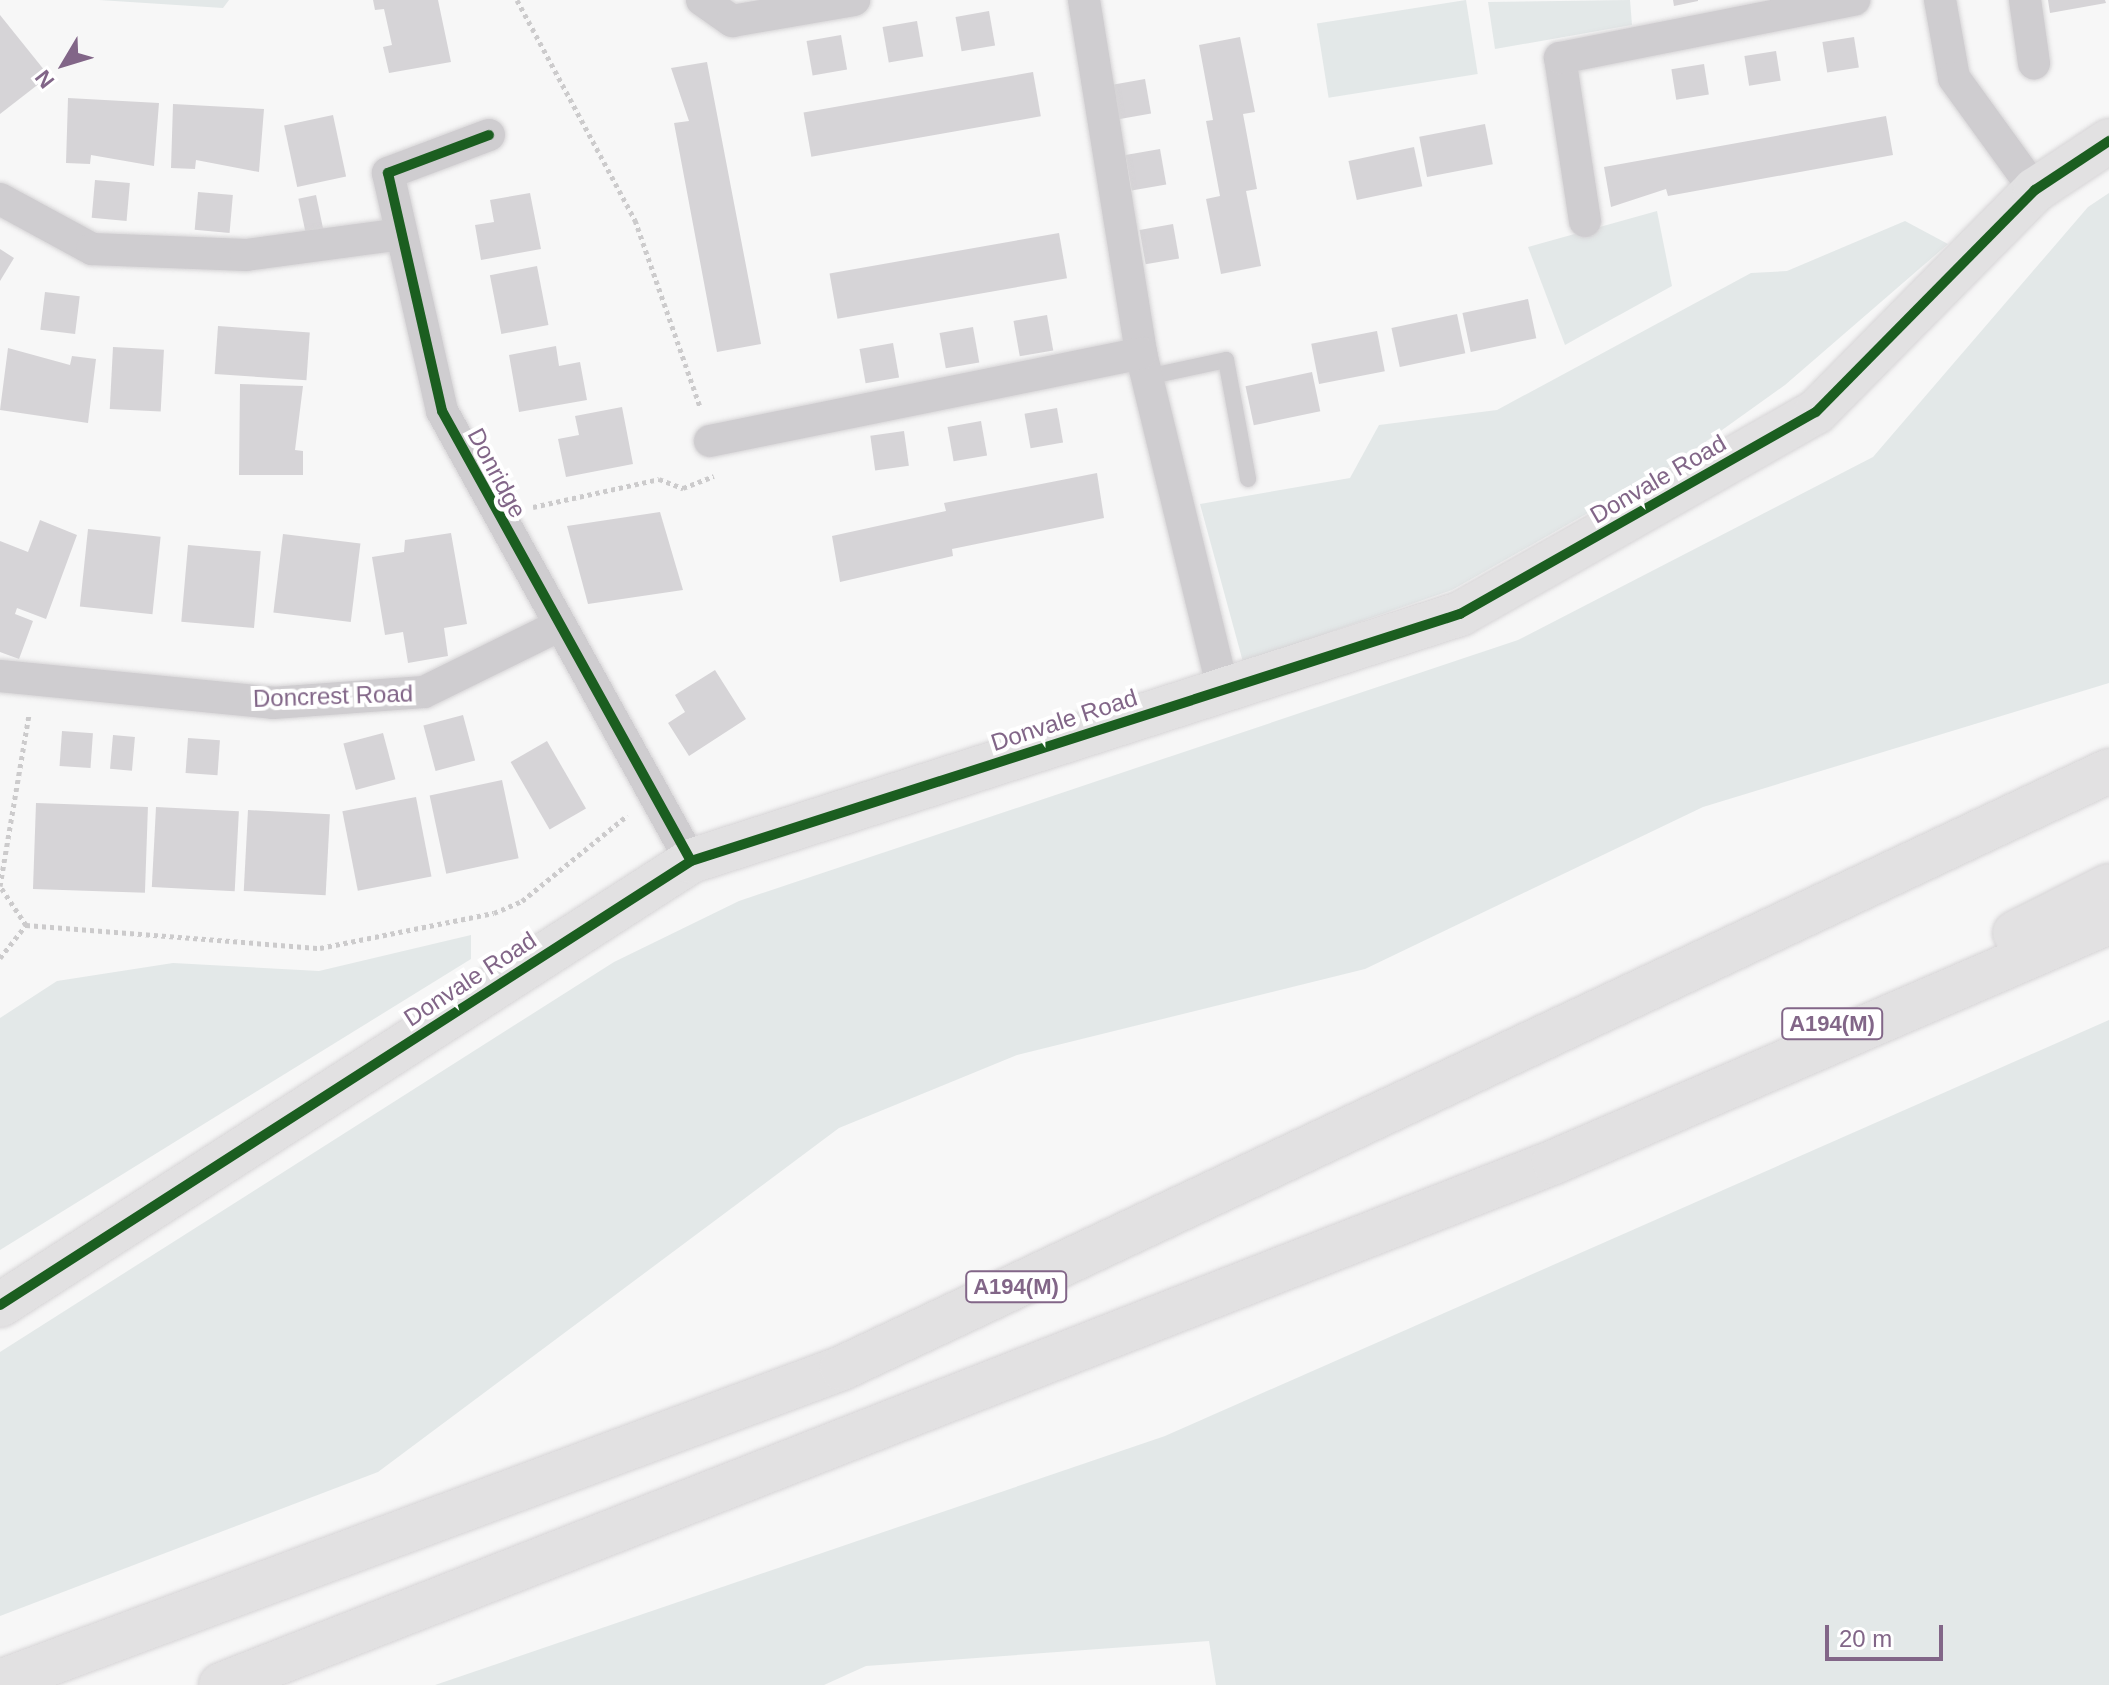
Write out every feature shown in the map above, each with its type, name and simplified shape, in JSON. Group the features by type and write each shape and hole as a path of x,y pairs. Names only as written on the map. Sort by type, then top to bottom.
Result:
{"main road":[{"name":"Donvale Road","path":"0,1305 691,861 1460,614 1816,412 2035,190 2109,141"},
{"name":"A194(M)","path":"0,1682 842,1368 2109,771"},
{"name":"A194(M)","path":"2003,822 2109,779"},
{"name":"A194(M)","path":"1554,1162 2109,886"},
{"name":"A194(M)","path":"221,1685 1554,1162 2109,922"}],"street":[{"path":"702,0 732,21 854,0"},
{"path":"1084,0 1144,365 1223,690"},
{"path":"1585,221 1560,58 1854,0"},
{"path":"1940,0 1954,78 2035,190"},
{"path":"2025,0 2034,63"},
{"name":"Donridge","path":"489,135 388,173 442,411 556,627 691,861"},
{"path":"0,199 92,249 246,255 401,234"},
{"path":"710,441 1144,365"},
{"name":"Doncrest Road","path":"0,676 273,703 424,692 556,627"}],"lane":[{"path":"1144,365 1226,360 1248,479"}],"path":[{"path":"497,516 659,479 683,488 714,479 710,441 674,318 635,220 517,0"},
{"path":"26,925 0,886 34,679"},
{"path":"26,925 320,948 494,913 522,901 653,795"},
{"path":"0,958 26,925"}],"shaded area":[{"path":"99,0 229,0 223,8"},
{"path":"1466,0 1478,74 1329,98 1317,24"},
{"path":"1630,0 1632,25 1495,49 1488,2"},
{"path":"2109,193 2109,683 1703,807 1365,969 1017,1055 839,1128 378,1472 0,1616 0,1352 614,962 739,901 1518,640 1873,457 2088,207"},
{"path":"1657,211 1672,286 1565,345 1528,247"},
{"path":"1905,221 1948,244 1785,385 1676,463 1452,590 1243,662 1200,504 1350,478 1379,425 1497,410 1751,273 1787,271"},
{"path":"471,935 471,959 0,1250 0,1018 57,981 173,963 319,971"},
{"path":"2109,1020 2109,1685 1216,1685 1209,1641 866,1666 824,1685 435,1685 1165,1436"}],"building":[{"path":"373,0 438,0 451,62 389,73 383,47 392,45 384,9 375,10"},
{"path":"1673,0 1698,0 1698,1 1674,6"},
{"path":"2048,0 2105,0 2106,3 2050,13"},
{"path":"989,11 995,45 962,51 956,17"},
{"path":"0,15 49,76 0,114"},
{"path":"917,21 923,56 889,63 883,27"},
{"path":"841,35 847,69 813,76 807,41"},
{"path":"1240,37 1255,112 1243,114 1257,189 1246,191 1261,266 1221,274 1206,199 1220,196 1206,121 1213,120 1199,45"},
{"path":"1854,37 1859,68 1827,73 1822,42"},
{"path":"1776,51 1781,81 1749,86 1744,56"},
{"path":"707,62 761,344 717,352 674,123 689,121 671,68"},
{"path":"1704,64 1709,95 1676,100 1671,69"},
{"path":"1033,72 1041,116 811,157 804,112"},
{"path":"1145,79 1151,113 1119,119 1113,85"},
{"path":"68,98 159,103 154,166 91,155 90,164 66,163"},
{"path":"173,104 264,109 259,172 196,160 195,169 171,168"},
{"path":"333,115 346,177 297,187 284,125"},
{"path":"1886,116 1893,155 1668,196 1666,189 1611,207 1604,167"},
{"path":"1485,124 1493,164 1427,177 1419,137"},
{"path":"1414,147 1422,186 1357,200 1348,161"},
{"path":"1160,149 1166,184 1132,191 1126,155"},
{"path":"95,180 130,183 127,221 92,218"},
{"path":"198,192 233,195 230,233 195,230"},
{"path":"530,193 541,249 481,260 475,225 494,222 490,200"},
{"path":"316,195 324,233 307,237 298,199"},
{"path":"1173,224 1179,258 1146,264 1140,230"},
{"path":"1059,233 1067,278 838,319 830,273"},
{"path":"0,249 14,258 0,281"},
{"path":"537,266 548,325 501,334 490,275"},
{"path":"45,292 80,296 75,334 40,330"},
{"path":"1528,299 1536,338 1471,352 1462,313"},
{"path":"1457,314 1465,353 1400,367 1391,328"},
{"path":"1047,315 1053,350 1020,356 1014,321"},
{"path":"218,326 310,332 306,380 215,374"},
{"path":"973,327 979,362 946,368 940,333"},
{"path":"1377,331 1385,371 1319,384 1311,344"},
{"path":"893,343 899,377 866,383 860,349"},
{"path":"556,346 559,366 580,362 587,400 519,412 509,355"},
{"path":"113,347 164,350 161,412 110,409"},
{"path":"8,348 70,365 72,356 96,359 88,423 0,410"},
{"path":"1312,372 1320,411 1254,425 1245,386"},
{"path":"240,384 303,386 295,450 303,451 303,475 239,475"},
{"path":"622,407 633,464 566,477 558,439 579,435 575,416"},
{"path":"1057,408 1063,442 1031,448 1025,414"},
{"path":"981,421 987,455 954,461 948,427"},
{"path":"904,431 909,466 875,470 870,436"},
{"path":"1097,473 1104,518 952,549 953,556 840,582 832,536 946,511 944,503"},
{"path":"660,512 683,590 588,604 567,526"},
{"path":"40,520 77,535 46,619 17,608 15,614 33,621 19,659 0,652 0,541 28,552"},
{"path":"88,529 161,537 152,614 80,607"},
{"path":"451,533 467,624 444,628 448,656 408,663 403,632 385,635 372,557 404,552 405,540"},
{"path":"283,534 360,544 351,622 273,612"},
{"path":"188,545 261,551 254,628 181,622"},
{"path":"715,670 746,719 689,756 668,723 685,712 675,695"},
{"path":"463,715 475,760 436,771 423,726"},
{"path":"62,731 93,733 90,768 60,766"},
{"path":"383,733 395,779 356,790 343,744"},
{"path":"113,735 135,737 132,771 110,769"},
{"path":"188,738 220,740 217,775 186,773"},
{"path":"547,741 586,809 550,830 511,762"},
{"path":"502,780 519,858 446,874 430,795"},
{"path":"416,797 431,877 358,891 342,811"},
{"path":"36,803 148,807 145,893 33,889"},
{"path":"156,807 239,811 235,891 152,887"},
{"path":"248,810 330,814 326,895 244,891"}],"cycle path":[{"path":"489,135 388,173 442,411 691,861"},
{"path":"0,1305 691,861 1460,614 1816,412 2035,190 2109,141"}]}
